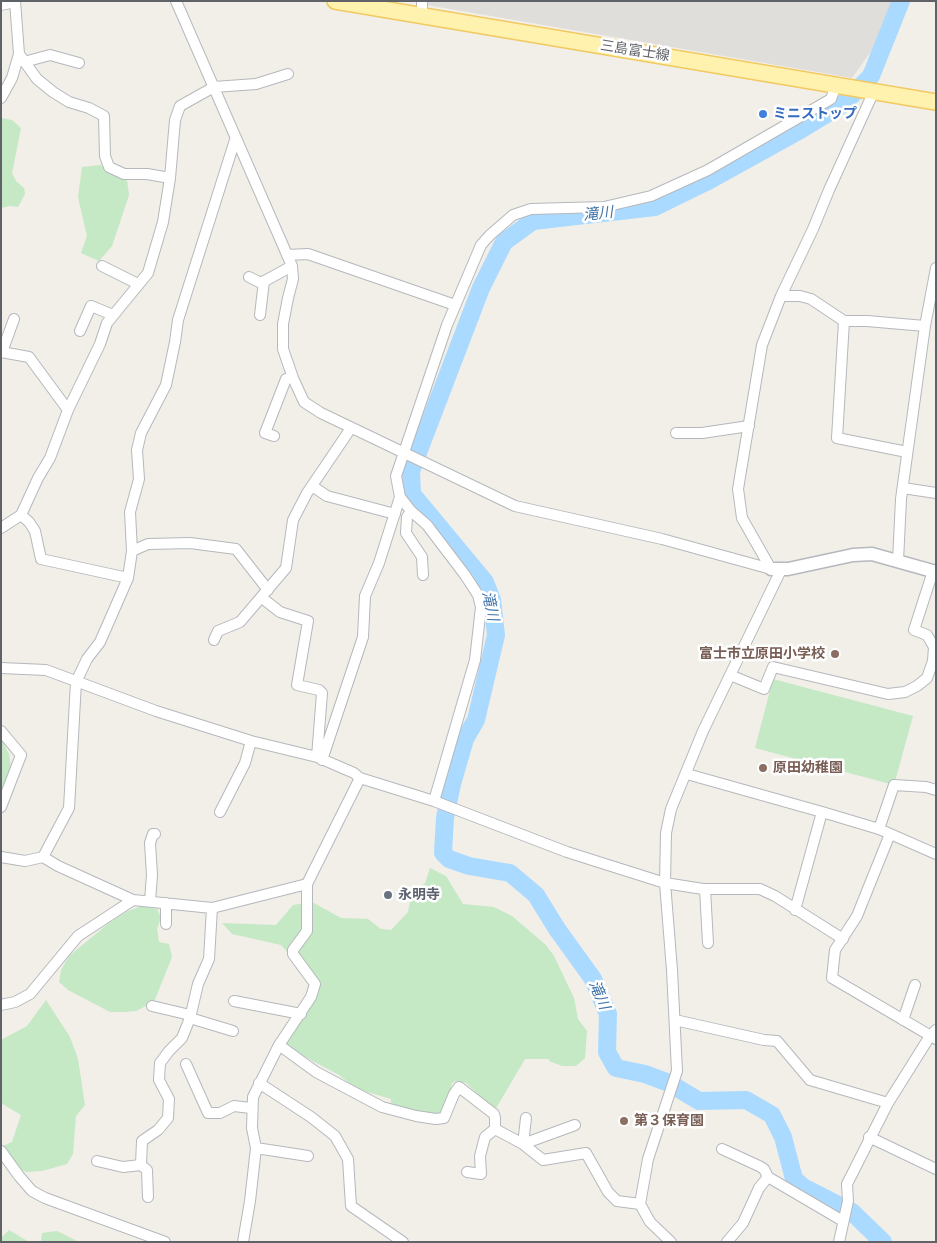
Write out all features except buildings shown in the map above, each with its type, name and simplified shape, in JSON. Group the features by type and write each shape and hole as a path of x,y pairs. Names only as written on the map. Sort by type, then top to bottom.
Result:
{"main road":[{"name":"三島富士線","path":"335,1 422,9 936,102"}],"street":[{"path":"1,5 15,1 22,58 37,79 69,102 89,108 104,116 105,156 109,167 124,174 147,174 170,178"},
{"path":"176,1 235,140 244,155 292,266 294,279 283,324 283,349 304,402 351,428 515,506 662,539 776,570 853,555 872,554 934,572 914,630 927,635 934,647 933,661 927,678 917,686 905,692 888,694 773,667 764,689 730,675"},
{"path":"22,58 50,55 79,62"},
{"path":"1,98 22,58"},
{"path":"1,528 21,515 38,478 50,458 68,410 100,344 107,323 148,273 160,231 170,178 175,120 180,106 214,87 256,84 288,74"},
{"path":"434,801 475,660 481,607 478,595 465,575 427,525 400,498 396,476 446,325 481,245 513,215 531,209 604,207 651,196 708,170 831,99 843,86"},
{"path":"776,570 742,518 738,489 762,345 781,296 813,229 871,91"},
{"path":"43,857 69,808 76,682 87,659 100,642 128,578 132,551 130,512 139,479 137,450 141,433 166,385 176,342 178,320 235,140"},
{"path":"287,255 308,254 455,304"},
{"path":"102,266 138,284"},
{"path":"249,277 261,282 292,266"},
{"path":"898,561 907,452 924,326 936,268"},
{"path":"260,315 264,281"},
{"path":"781,296 800,296 811,299 844,322 867,321 924,326"},
{"path":"80,331 90,306 113,315"},
{"path":"14,319 2,352 29,357 68,410"},
{"path":"844,322 837,438 907,452"},
{"path":"274,436 265,433 286,379"},
{"path":"676,433 702,433 749,426"},
{"path":"214,640 218,631 240,622 286,568 294,520 312,486 351,428"},
{"path":"312,486 327,496 394,514"},
{"path":"903,488 936,493"},
{"path":"320,759 363,637 365,596 379,563 400,498"},
{"path":"411,511 407,517 406,533 422,556 423,575"},
{"path":"21,515 29,522 35,532 41,559 128,578"},
{"path":"132,551 148,544 190,543 236,549 265,594 280,612 308,621 297,685 319,690 322,693 320,759"},
{"path":"671,1242 650,1222 640,1204 648,1159 677,1071 665,883 666,833 672,809 703,731 776,570"},
{"path":"1,668 46,670 156,711 251,741 320,759 354,773 360,778 434,801 567,852 665,883 705,889 760,889 775,896 843,939"},
{"path":"1,730 21,755 1,807"},
{"path":"220,812 245,763 251,741"},
{"path":"687,774 879,830 936,854"},
{"path":"243,1242 256,1148 252,1128 251,1108 253,1097 279,1046 311,997 315,984 293,954 293,950 307,931 307,884 360,778"},
{"path":"879,830 894,785 926,787 936,790"},
{"path":"795,910 822,812"},
{"path":"150,901 152,875 150,843 153,834 155,834"},
{"path":"839,1242 848,1201 847,1184 869,1137 888,1103 934,1035 903,1020 832,978 835,950 857,916 890,834"},
{"path":"1,857 25,862 43,857 58,866 133,900 212,908 307,884"},
{"path":"705,889 708,943"},
{"path":"1,1005 15,1002 30,994 78,936 133,900"},
{"path":"166,903 166,924"},
{"path":"141,1165 142,1141 158,1130 168,1118 169,1099 159,1080 160,1063 182,1038 190,1017 198,984 208,959 212,908"},
{"path":"903,1020 915,985"},
{"path":"234,1001 300,1014"},
{"path":"152,1006 233,1032"},
{"path":"674,1020 764,1040 777,1041 810,1080 888,1103"},
{"path":"279,1046 316,1072 382,1107 416,1116 436,1119 444,1118 459,1087 494,1114 495,1118 494,1128 485,1137 480,1156 481,1174 467,1172"},
{"path":"186,1064 208,1114 220,1113 234,1106 251,1108"},
{"path":"259,1084 311,1117 335,1136 348,1159 351,1206 403,1242"},
{"path":"523,1144 526,1118"},
{"path":"523,1144 575,1125"},
{"path":"494,1128 523,1144 544,1160 586,1154 608,1192 617,1202 640,1204"},
{"path":"869,1137 936,1169"},
{"path":"256,1148 308,1156"},
{"path":"722,1149 759,1166 764,1169 768,1177 843,1221"},
{"path":"1,1151 18,1176 32,1191 45,1198 165,1242"},
{"path":"97,1161 123,1167 141,1165 147,1170 148,1197"},
{"path":"727,1242 743,1223 759,1188 768,1177"}],"shaded area":[{"path":"427,1 895,1 877,43 852,78 427,5"}],"green space":[{"path":"1,118 12,120 21,128 12,173 16,181 24,188 25,194 18,207 1,208"},
{"path":"100,165 127,180 129,195 112,246 99,261 81,253 87,236 78,197 82,167"},
{"path":"773,679 913,716 894,785 755,748"},
{"path":"1,739 9,754 11,769 1,799"},
{"path":"430,868 446,876 463,904 494,907 512,916 546,945 554,956 574,998 578,1019 587,1031 585,1058 576,1066 562,1066 549,1061 549,1059 525,1059 495,1110 466,1083 456,1081 452,1083 444,1118 416,1116 391,1103 391,1099 357,1089 339,1075 283,1045 306,1008 309,979 281,945 232,934 222,923 276,925 293,905 312,902 341,918 368,919 381,929 391,930 408,912 411,896 425,883"},
{"path":"142,906 157,909 161,917 157,929 159,942 169,944 172,957 154,1002 136,1011 110,1012 68,990 59,982 61,970 69,956 109,923 128,911"},
{"path":"46,1000 70,1037 78,1059 85,1105 76,1116 73,1154 67,1164 42,1171 26,1172 6,1163 1,1147 12,1142 21,1115 1,1103 1,1040 27,1026"},
{"path":"9,1230 29,1242 1,1242 1,1238"},
{"path":"57,1231 79,1242 35,1242 41,1241 42,1233"}],"waterway":[{"name":"滝川","path":"883,1242 852,1212 803,1187 794,1179 783,1137 772,1115 746,1100 699,1101 669,1083 645,1074 616,1068 607,1052 608,1014 593,979 557,929 536,895 510,873 469,866 449,859 443,853 445,818 452,784 465,739 476,720 496,635 492,600 485,582 412,494 411,471 481,288 504,242 533,221 655,207 706,182 843,104 871,76 901,1"}],"place":[{"name":"ミニストップ","path":"763,114"},
{"name":"富士市立原田小学校","path":"835,654"},
{"name":"原田幼稚園","path":"763,768"},
{"name":"永明寺","path":"388,895"},
{"name":"第３保育園","path":"624,1121"}]}
